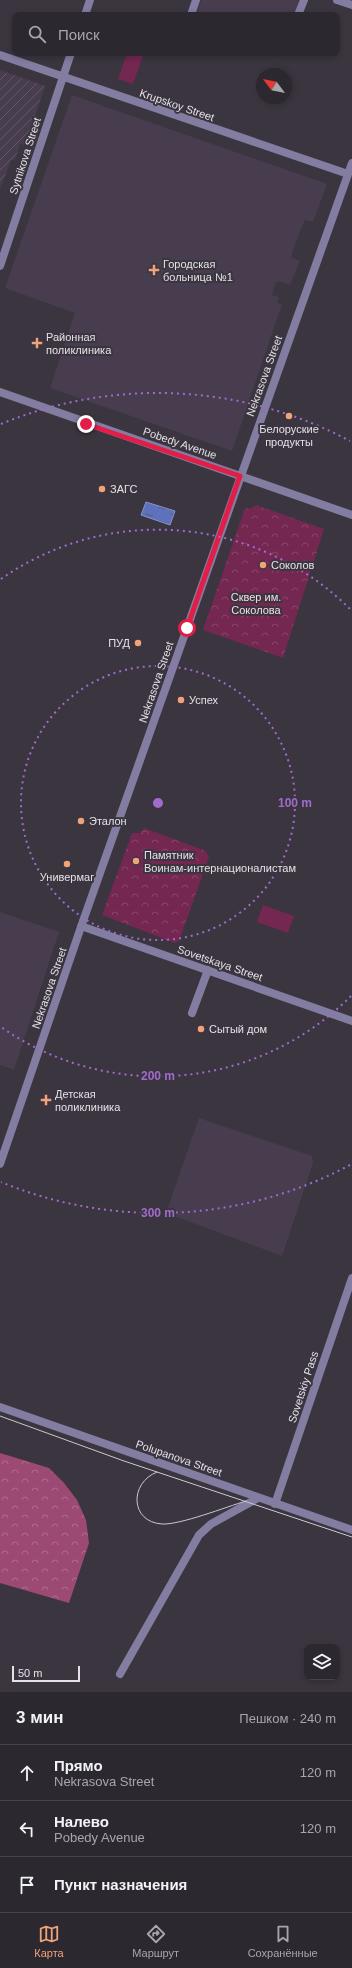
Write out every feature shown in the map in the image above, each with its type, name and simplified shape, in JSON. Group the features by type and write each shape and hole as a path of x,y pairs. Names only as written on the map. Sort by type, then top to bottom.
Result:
{"street":[{"path":"86,12 90,0"},
{"path":"192,12 196,0"},
{"path":"299,12 304,0"},
{"path":"337,0 352,5"},
{"name":"Krupskoy Street","path":"0,55 348,174"},
{"name":"Sytnikova Street","path":"0,266 70,56"},
{"name":"Nekrasova Street","path":"0,1164 81,926 352,162"},
{"name":"Pobedy Avenue","path":"0,392 352,515"},
{"name":"Sovetskaya Street","path":"81,926 352,1020"},
{"path":"192,1013 208,970"},
{"name":"Sovetskiy Pass","path":"275,1504 352,1278"},
{"name":"Polupanova Street","path":"0,1407 352,1530"},
{"path":"120,1674 199,1535 211,1524 258,1498"}],"shaded area":[{"path":"201,0 299,0 295,12 197,12"},
{"path":"0,70 45,86 25,145 20,144 15,160 11,160 0,189"},
{"name":"Городская больница №1","path":"72,95 327,184 313,222 305,220 299,234 291,257 300,261 290,285 278,281 274,287 272,295 279,297 277,303 282,304 232,451 50,388 75,313 5,288"},
{"path":"0,912 59,932 14,1070 0,1065"},
{"path":"199,1118 312,1156 313,1163 282,1256 166,1213"}],"green space":[{"path":"126,56 143,56 133,84 118,79"},
{"name":"Сквер им. Соколова","path":"256,505 324,529 283,658 203,630 245,508 250,509"},
{"path":"144,828 206,851 209,857 179,941 175,943 102,915 132,833 140,833"},
{"path":"263,905 294,916 288,933 257,922"},
{"path":"0,1453 49,1468 64,1483 77,1500 86,1520 89,1543 69,1603 0,1583"}],"water":[{"path":"146,502 175,511 170,525 141,515"}],"tram line":[{"path":"0,1416 124,1461 352,1537"},
{"path":"157,1472 148,1477 141,1484 137,1501 139,1510 144,1517 151,1522 162,1524 180,1522 246,1501"}],"place":[{"name":"Городская больница №1","path":"154,270"},
{"name":"Районная поликлиника","path":"37,343"},
{"name":"Белоруские продукты","path":"289,416"},
{"name":"ЗАГС","path":"102,489"},
{"name":"Соколов","path":"263,565"},
{"name":"ПУД","path":"138,643"},
{"name":"Успех","path":"181,700"},
{"name":"Эталон","path":"81,821"},
{"name":"Памятник Воинам-интернационалистам","path":"136,861"},
{"name":"Универмаг","path":"67,864"},
{"name":"Сытый дом","path":"201,1029"},
{"name":"Детская поликлиника","path":"46,1100"}],"route":[{"path":"86,424 240,476 187,628"}]}
